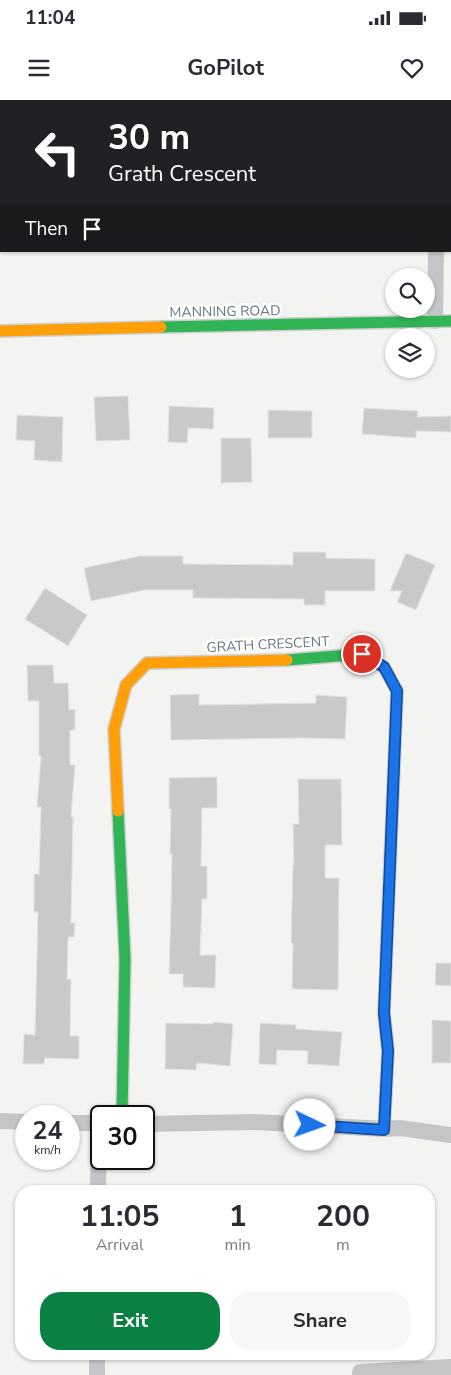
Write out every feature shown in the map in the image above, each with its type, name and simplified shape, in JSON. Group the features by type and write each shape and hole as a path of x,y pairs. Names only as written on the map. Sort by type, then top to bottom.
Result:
{"street":[{"path":"436,252 443,321"},
{"name":"MANNING ROAD","path":"0,331 443,321"},
{"name":"GRATH CRESCENT","path":"122,1105 125,959 114,729 126,685 147,663 295,660 362,654 384,667 397,691 384,1013 388,1051 384,1130"},
{"path":"0,1121 15,1122"},
{"path":"155,1124 255,1122 384,1130 400,1128 451,1135"},
{"path":"98,1185 99,1170"},
{"path":"97,1360 97,1375"},
{"path":"360,1372 451,1368"}],"building":[{"path":"128,396 130,440 96,441 94,397"},
{"path":"169,406 214,408 213,429 188,428 187,443 168,442"},
{"path":"364,408 418,411 417,417 451,416 451,432 416,431 416,438 362,434"},
{"path":"268,410 312,411 312,438 268,438"},
{"path":"17,415 63,417 62,462 34,460 35,441 16,440"},
{"path":"221,438 251,438 252,482 221,483"},
{"path":"293,552 326,552 326,558 375,559 375,591 325,591 325,605 304,605 304,599 193,598 193,590 145,590 91,601 84,568 140,556 183,556 183,564 293,565"},
{"path":"406,553 435,565 416,610 397,602 402,591 390,591"},
{"path":"45,588 87,615 68,646 25,619"},
{"path":"27,665 53,665 54,683 68,683 69,710 75,709 75,730 70,730 70,765 75,765 71,817 73,817 71,923 75,923 74,937 68,937 67,979 71,979 70,1036 79,1036 79,1059 45,1058 44,1064 23,1064 24,1034 35,1035 38,912 34,912 34,874 39,874 41,807 37,807 41,756 39,756 39,701 28,701"},
{"path":"199,694 199,705 316,703 316,695 347,697 345,739 171,740 170,695"},
{"path":"217,777 217,808 202,808 201,866 207,866 207,899 202,899 200,955 216,955 215,988 183,987 183,974 169,974 172,854 170,854 171,809 169,809 169,778"},
{"path":"298,779 341,779 342,845 325,845 325,878 339,878 338,990 292,989 293,824 299,824"},
{"path":"436,963 451,963 451,986 435,985"},
{"path":"432,1020 451,1021 451,1063 432,1063"},
{"path":"213,1022 233,1024 230,1066 197,1063 196,1070 165,1069 166,1023 213,1024"},
{"path":"260,1023 296,1025 296,1029 342,1032 339,1066 307,1064 308,1051 277,1050 276,1065 259,1064"}],"traffic: fast":[{"path":"161,327 451,321"},
{"path":"287,660 362,654 384,667 397,691 384,1013 388,1051 384,1129"},
{"path":"118,811 125,959 122,1105"}],"traffic: slow":[{"path":"0,331 161,327"},
{"path":"118,811 114,729 126,685 147,663 287,660"}],"route":[{"path":"310,1125 384,1130 388,1051 384,1013 397,691 384,667 362,654"}]}
